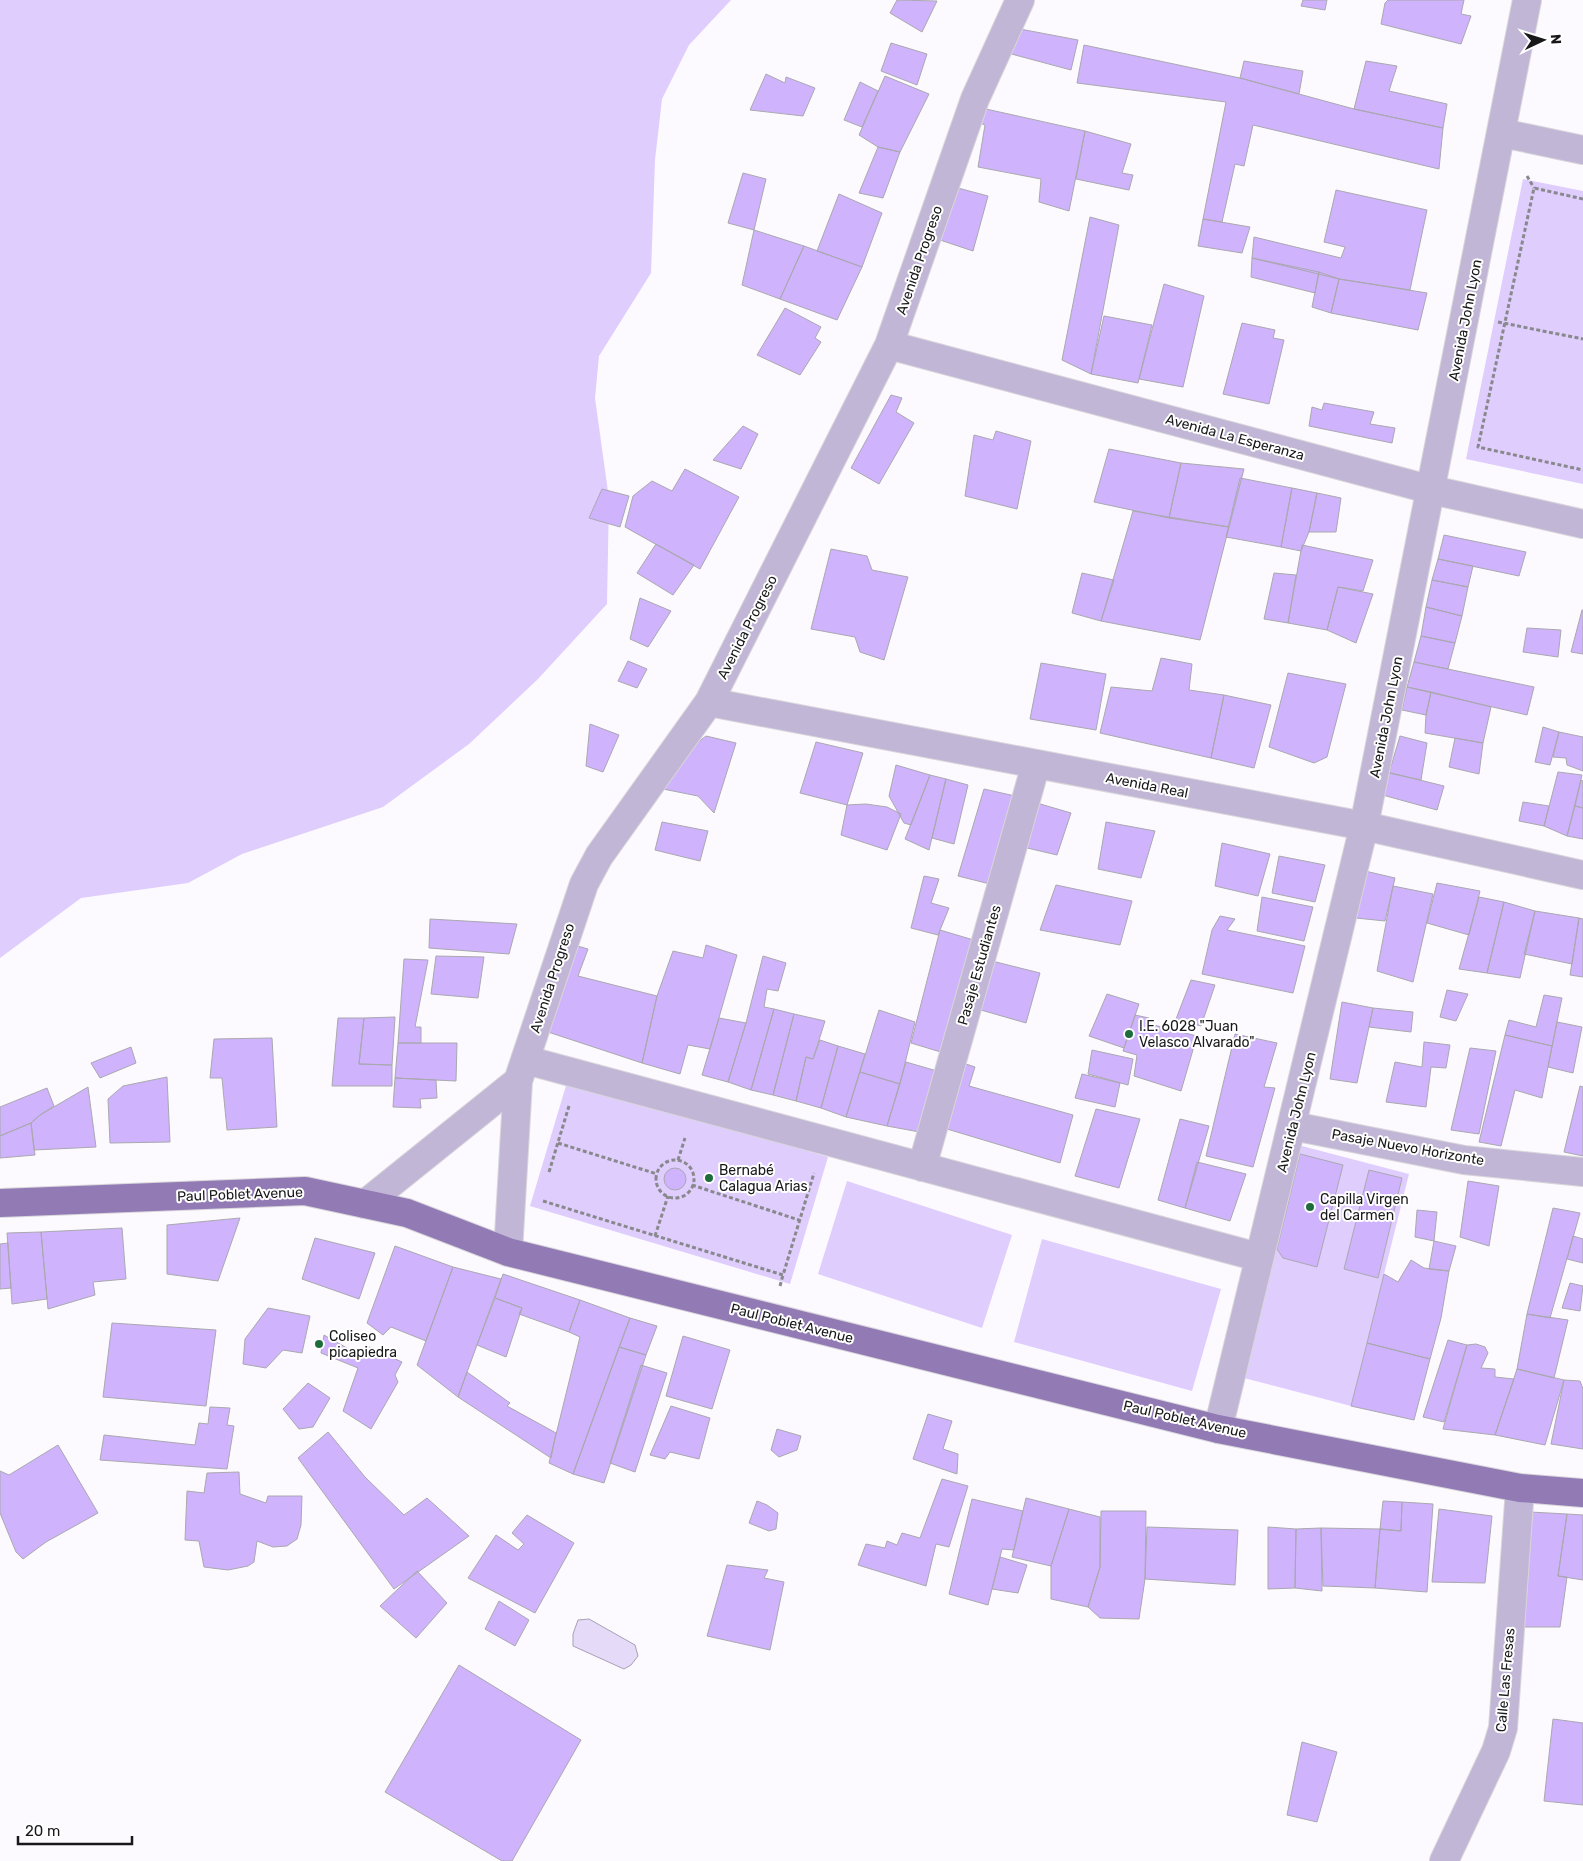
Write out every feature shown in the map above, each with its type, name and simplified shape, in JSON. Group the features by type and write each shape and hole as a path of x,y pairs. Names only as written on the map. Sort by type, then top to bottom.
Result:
{"main road":[{"name":"Paul Poblet Avenue","path":"0,1203 305,1191 407,1213 508,1252 1218,1428 1520,1488 1583,1493"}],"street":[{"name":"Avenida Progreso","path":"508,1252 522,1071 584,884 599,856 709,702 889,345 975,99 1020,0"},
{"name":"Avenida John Lyon","path":"1218,1428 1258,1258 1293,1126 1364,826 1432,490 1527,0"},
{"path":"1502,133 1583,150"},
{"name":"Avenida La Esperanza","path":"889,345 1432,490 1583,524"},
{"name":"Avenida Real","path":"709,702 1364,826 1583,875"},
{"name":"Pasaje Estudiantes","path":"922,1167 1036,764"},
{"path":"365,1204 522,1071 922,1167 1258,1258"},
{"name":"Pasaje Nuevo Horizonte","path":"1293,1126 1464,1160 1583,1172"},
{"name":"Calle Las Fresas","path":"1444,1861 1496,1751 1503,1728 1520,1488"}],"path":[{"path":"1583,199 1534,188 1478,447 1583,470"},
{"path":"1466,315 1583,339"},
{"path":"548,1176 569,1104"},
{"path":"558,1142 657,1174"},
{"path":"675,1159 684,1162 691,1169 694,1179 692,1185 684,1195 675,1198 668,1196 658,1188 656,1178 658,1169 665,1162 675,1159"},
{"path":"542,1192 540,1200 783,1274 815,1168"},
{"path":"692,1185 799,1220"},
{"path":"655,1236 668,1196"}],"shaded area":[{"path":"0,0 731,0 689,45 662,99 655,160 651,273 599,356 595,398 609,499 607,604 538,679 469,744 383,807 242,854 188,883 81,898 0,958"},
{"path":"1523,179 1583,191 1583,484 1466,459"},
{"path":"568,1079 828,1157 790,1284 530,1206"},
{"path":"1298,1145 1409,1174 1351,1406 1240,1377"},
{"path":"847,1181 1012,1235 982,1328 818,1274"},
{"path":"1042,1239 1221,1289 1192,1391 1014,1342"},
{"path":"589,1619 635,1645 638,1656 631,1665 624,1669 573,1646 573,1634 578,1620"}],"building":[{"path":"897,0 937,1 922,32 890,13"},
{"path":"1303,0 1327,0 1325,10 1301,6"},
{"path":"1388,0 1464,0 1461,14 1471,16 1461,44 1381,24 1385,3"},
{"path":"1020,29 1078,40 1071,70 1004,52"},
{"path":"891,43 927,54 917,85 881,71"},
{"path":"1084,45 1240,78 1354,109 1443,128 1439,169 1253,125 1244,166 1235,164 1222,222 1203,219 1226,102 1077,83"},
{"path":"1244,61 1303,71 1299,94 1240,78"},
{"path":"1366,61 1397,66 1389,91 1447,104 1443,128 1354,109"},
{"path":"766,74 785,83 786,77 815,88 803,116 750,110"},
{"path":"885,76 929,94 900,152 878,147 859,135"},
{"path":"860,82 878,91 862,127 844,120"},
{"path":"977,107 1085,131 1069,211 1039,202 1041,179 978,167 985,125 975,121"},
{"path":"1085,131 1131,144 1122,173 1133,175 1129,190 1076,179"},
{"path":"878,147 900,152 883,198 859,193"},
{"path":"743,173 766,179 754,230 728,223"},
{"path":"958,188 988,196 973,251 940,240"},
{"path":"1336,190 1427,210 1410,290 1339,279 1252,258 1254,237 1341,258 1345,247 1324,242"},
{"path":"839,194 882,213 862,267 817,251"},
{"path":"1090,217 1119,225 1091,374 1062,360"},
{"path":"1203,219 1250,227 1242,253 1198,246"},
{"path":"754,230 804,246 780,299 742,285"},
{"path":"804,246 862,267 837,320 780,299"},
{"path":"1252,258 1319,272 1315,293 1251,277"},
{"path":"1319,272 1339,279 1331,313 1312,307"},
{"path":"1339,279 1427,293 1418,330 1331,313"},
{"path":"1164,284 1204,296 1183,387 1139,379"},
{"path":"785,308 821,327 815,338 821,342 800,375 757,355"},
{"path":"1104,316 1152,325 1138,383 1091,374"},
{"path":"1242,323 1275,330 1273,338 1284,340 1269,404 1223,394"},
{"path":"891,395 902,398 896,412 914,423 879,484 851,468"},
{"path":"1324,403 1374,412 1370,424 1395,428 1392,443 1309,426 1312,407 1322,410"},
{"path":"743,426 758,434 741,469 713,460"},
{"path":"996,431 1031,441 1017,509 965,496 974,435 993,440"},
{"path":"1109,449 1181,463 1169,518 1094,502"},
{"path":"1181,463 1244,469 1229,527 1169,518"},
{"path":"685,469 739,497 700,569 625,527 633,496 652,481 672,491"},
{"path":"1240,478 1292,488 1281,547 1226,537"},
{"path":"1292,488 1317,493 1309,532 1301,551 1281,547"},
{"path":"602,489 629,496 620,527 589,518"},
{"path":"1317,493 1341,498 1336,532 1309,532"},
{"path":"1133,511 1229,527 1200,640 1101,621"},
{"path":"1444,535 1526,552 1519,576 1438,559"},
{"path":"656,544 694,565 673,595 637,573"},
{"path":"1302,545 1373,560 1363,591 1338,587 1327,630 1288,623"},
{"path":"831,549 867,556 872,570 908,577 884,660 860,652 855,637 811,629"},
{"path":"1438,559 1473,566 1468,587 1432,580"},
{"path":"1082,573 1114,580 1101,621 1072,613"},
{"path":"1274,573 1296,575 1288,623 1264,619"},
{"path":"1432,580 1468,587 1462,616 1426,607"},
{"path":"1338,587 1373,594 1356,643 1327,630"},
{"path":"640,598 671,611 648,647 630,639"},
{"path":"1426,607 1462,616 1455,643 1421,636"},
{"path":"1583,610 1583,654 1571,652"},
{"path":"1527,628 1561,630 1558,657 1523,652"},
{"path":"1421,636 1455,643 1448,669 1414,662"},
{"path":"1161,658 1192,664 1189,690 1224,695 1211,758 1100,733 1111,687 1152,691"},
{"path":"628,661 647,669 637,688 618,681"},
{"path":"1414,662 1534,687 1527,715 1407,687"},
{"path":"1041,663 1106,674 1096,730 1030,719"},
{"path":"1288,673 1346,684 1327,757 1314,763 1269,747"},
{"path":"1407,687 1431,692 1426,715 1402,710"},
{"path":"1431,692 1491,707 1483,743 1425,733 1426,715"},
{"path":"1224,695 1271,705 1254,768 1211,758"},
{"path":"590,724 619,735 603,772 586,766"},
{"path":"1543,727 1559,732 1550,765 1535,762"},
{"path":"1559,732 1583,737 1583,771 1567,765 1566,758 1553,757"},
{"path":"706,736 736,743 714,813 698,796 663,789 685,752"},
{"path":"1400,736 1427,743 1421,780 1389,773"},
{"path":"1455,738 1483,743 1479,774 1449,767"},
{"path":"816,742 863,753 847,805 800,793"},
{"path":"896,765 930,775 911,825 904,823 889,796"},
{"path":"1383,771 1444,786 1437,810 1379,794"},
{"path":"1558,772 1582,775 1567,836 1544,826"},
{"path":"930,775 946,779 929,850 905,839"},
{"path":"946,779 968,785 954,844 932,838"},
{"path":"1581,780 1583,781 1583,808 1575,806"},
{"path":"984,789 1015,796 990,884 958,876"},
{"path":"1523,802 1549,806 1544,826 1519,821"},
{"path":"1037,803 1071,813 1057,855 1023,847"},
{"path":"866,804 887,807 901,814 887,850 841,835 847,805"},
{"path":"1575,806 1583,808 1583,839 1567,836"},
{"path":"662,822 708,831 700,861 655,850"},
{"path":"1106,822 1155,831 1141,878 1098,869"},
{"path":"1222,843 1270,854 1258,896 1215,886"},
{"path":"1279,856 1325,865 1315,902 1272,893"},
{"path":"1365,871 1395,878 1385,921 1356,918"},
{"path":"924,876 939,879 931,903 949,908 938,935 911,928"},
{"path":"1437,883 1480,891 1469,935 1427,923"},
{"path":"1056,885 1132,901 1120,945 1040,930"},
{"path":"1393,886 1433,894 1413,982 1377,971"},
{"path":"1262,897 1313,907 1304,941 1257,931"},
{"path":"1479,897 1504,902 1487,973 1459,969"},
{"path":"1504,902 1535,911 1520,978 1487,973"},
{"path":"1535,911 1579,918 1572,964 1524,954"},
{"path":"1220,916 1235,919 1227,930 1305,946 1293,993 1202,974 1212,930"},
{"path":"1579,918 1583,919 1583,977 1570,975"},
{"path":"430,919 517,924 509,954 429,948"},
{"path":"940,930 977,941 944,1053 911,1043"},
{"path":"574,945 588,949 578,976 657,996 642,1063 542,1030"},
{"path":"706,945 737,955 710,1049 688,1045 680,1074 642,1063 657,996 673,951 703,958"},
{"path":"436,956 484,957 478,998 431,994"},
{"path":"763,956 786,963 778,991 767,989 764,1007 774,1009 751,1090 728,1082 746,1023"},
{"path":"404,959 428,960 415,1027 421,1027 421,1043 398,1043"},
{"path":"988,960 1040,973 1026,1023 974,1008"},
{"path":"1191,980 1215,985 1201,1026 1176,1019"},
{"path":"1447,990 1468,994 1456,1021 1440,1017"},
{"path":"1107,994 1139,1004 1124,1048 1089,1036"},
{"path":"1544,995 1562,998 1552,1046 1505,1035 1509,1020 1536,1027"},
{"path":"1342,1002 1373,1008 1357,1083 1330,1079"},
{"path":"1373,1008 1413,1012 1411,1032 1369,1027"},
{"path":"774,1009 794,1014 773,1095 751,1090"},
{"path":"879,1010 915,1022 900,1084 860,1072"},
{"path":"794,1014 825,1021 813,1059 806,1057 796,1101 773,1095"},
{"path":"1135,1015 1149,1018 1150,1024 1197,1036 1181,1091 1134,1076 1137,1055 1123,1051"},
{"path":"395,1017 392,1065 359,1064 364,1018"},
{"path":"338,1018 364,1018 359,1064 392,1065 392,1086 332,1086"},
{"path":"719,1018 746,1023 728,1082 702,1075"},
{"path":"1557,1022 1582,1027 1573,1073 1548,1067"},
{"path":"1235,1034 1277,1043 1264,1087 1275,1088 1253,1167 1206,1156"},
{"path":"1505,1035 1552,1046 1542,1098 1515,1090 1501,1146 1479,1142"},
{"path":"272,1038 277,1127 227,1130 222,1078 210,1078 214,1039"},
{"path":"820,1040 838,1046 821,1108 796,1101 806,1057 813,1059"},
{"path":"1424,1042 1450,1045 1446,1068 1431,1067 1426,1107 1386,1102 1395,1062 1422,1067"},
{"path":"398,1043 457,1043 456,1081 395,1078"},
{"path":"838,1046 865,1054 846,1117 821,1108"},
{"path":"131,1047 136,1063 100,1078 91,1063"},
{"path":"1470,1048 1496,1051 1479,1134 1451,1130"},
{"path":"1092,1050 1133,1059 1128,1085 1088,1074"},
{"path":"957,1061 975,1067 969,1086 1073,1115 1060,1163 937,1126"},
{"path":"906,1062 937,1071 925,1133 887,1126"},
{"path":"860,1072 900,1084 887,1126 846,1117"},
{"path":"1082,1074 1120,1083 1115,1107 1075,1098"},
{"path":"167,1077 170,1142 110,1143 108,1099 123,1086"},
{"path":"395,1078 436,1080 437,1098 420,1099 421,1108 393,1107"},
{"path":"1580,1086 1583,1087 1583,1156 1564,1152"},
{"path":"88,1087 96,1147 34,1150 31,1123 40,1115"},
{"path":"47,1088 54,1106 31,1123 0,1136 0,1107"},
{"path":"1096,1109 1140,1119 1119,1188 1075,1176"},
{"path":"1180,1119 1209,1126 1185,1208 1158,1200"},
{"path":"31,1123 35,1155 0,1158 0,1136"},
{"name":"Capilla Virgen del Carmen","path":"1300,1154 1343,1165 1317,1267 1283,1258 1277,1249"},
{"path":"1197,1162 1246,1174 1230,1221 1185,1208"},
{"path":"675,1168 683,1171 686,1179 683,1187 675,1190 667,1187 664,1179 667,1171"},
{"path":"1369,1170 1402,1178 1378,1278 1344,1269"},
{"path":"1468,1181 1499,1186 1489,1246 1460,1237"},
{"path":"1553,1208 1580,1213 1550,1318 1527,1314"},
{"path":"1417,1210 1437,1212 1434,1241 1415,1237"},
{"path":"240,1218 218,1281 167,1274 167,1225"},
{"path":"122,1228 126,1279 93,1282 95,1295 48,1309 41,1232"},
{"path":"41,1232 47,1299 12,1304 7,1233"},
{"path":"1573,1236 1583,1239 1583,1263 1567,1259"},
{"path":"315,1238 375,1253 359,1299 302,1279"},
{"path":"1434,1241 1456,1246 1449,1271 1429,1269"},
{"path":"8,1243 11,1288 0,1289 0,1244"},
{"path":"395,1246 453,1267 426,1341 391,1327 383,1335 367,1323"},
{"path":"1411,1260 1424,1268 1449,1271 1441,1318 1430,1359 1367,1343 1384,1274 1398,1282"},
{"path":"453,1267 501,1279 458,1397 417,1365"},
{"path":"503,1274 580,1300 569,1332 519,1314 522,1308 495,1298"},
{"path":"1570,1283 1583,1286 1580,1311 1562,1308"},
{"path":"495,1298 522,1308 506,1357 477,1345"},
{"path":"580,1300 630,1318 573,1474 549,1463 580,1337 569,1332"},
{"path":"268,1308 310,1316 302,1353 283,1350 266,1368 243,1364 245,1339"},
{"path":"1527,1314 1568,1320 1554,1378 1517,1369"},
{"path":"630,1318 657,1326 646,1355 619,1347"},
{"path":"112,1323 216,1330 206,1406 103,1397"},
{"path":"324,1335 361,1356 367,1346 402,1362 395,1375 398,1382 371,1429 343,1411 358,1368 321,1353"},
{"path":"683,1336 730,1350 712,1409 666,1396"},
{"path":"1448,1340 1467,1345 1444,1422 1423,1417"},
{"path":"1367,1343 1430,1359 1414,1420 1351,1406"},
{"path":"1476,1344 1485,1347 1488,1353 1481,1368 1495,1369 1495,1377 1514,1379 1495,1435 1443,1429 1467,1345"},
{"path":"619,1347 646,1355 604,1483 573,1474"},
{"path":"641,1365 667,1373 635,1472 610,1463"},
{"path":"1517,1369 1564,1380 1545,1445 1495,1435"},
{"path":"467,1372 510,1403 507,1406 556,1433 551,1458 458,1397"},
{"path":"1564,1380 1580,1381 1583,1389 1583,1449 1551,1444"},
{"path":"308,1383 330,1398 313,1427 299,1429 283,1409"},
{"path":"671,1406 710,1418 699,1459 670,1452 665,1459 650,1455"},
{"path":"210,1407 230,1408 227,1425 234,1426 227,1469 100,1460 104,1435 195,1445 199,1423 208,1424"},
{"path":"928,1414 952,1421 943,1449 958,1454 957,1474 913,1459"},
{"path":"777,1429 801,1436 797,1450 779,1457 771,1450"},
{"path":"328,1432 365,1477 404,1515 427,1498 469,1536 394,1589 298,1458"},
{"path":"58,1445 98,1513 46,1542 23,1559 16,1552 0,1513 0,1471 9,1475"},
{"path":"239,1472 240,1494 266,1503 268,1496 302,1496 301,1525 297,1539 287,1546 273,1547 257,1541 254,1562 248,1566 228,1570 204,1567 199,1541 185,1540 187,1491 204,1493 207,1473"},
{"path":"942,1479 968,1486 949,1547 936,1544 926,1586 858,1565 866,1544 885,1548 887,1541 897,1545 902,1533 920,1538"},
{"path":"1026,1498 1069,1509 1051,1566 1012,1557"},
{"path":"972,1499 1023,1511 1014,1550 1002,1549 988,1605 949,1594"},
{"path":"757,1501 778,1513 776,1529 769,1531 749,1523"},
{"path":"1383,1501 1402,1502 1401,1531 1380,1529"},
{"path":"1402,1502 1433,1504 1427,1592 1375,1588 1380,1529 1401,1531"},
{"path":"1069,1509 1100,1517 1100,1567 1088,1607 1051,1599 1051,1566"},
{"path":"1439,1509 1492,1516 1485,1583 1432,1582"},
{"path":"1101,1511 1146,1511 1145,1579 1139,1619 1100,1618 1088,1607 1100,1567"},
{"path":"1530,1512 1567,1514 1558,1576 1567,1577 1560,1627 1521,1627"},
{"path":"1567,1514 1583,1515 1583,1580 1558,1576"},
{"path":"527,1515 574,1543 535,1613 468,1578 496,1535 518,1550 524,1544 512,1533"},
{"path":"1147,1527 1238,1530 1235,1585 1145,1579"},
{"path":"1268,1527 1296,1529 1295,1588 1268,1589"},
{"path":"1321,1528 1380,1529 1375,1588 1323,1586"},
{"path":"1321,1528 1322,1591 1295,1588 1296,1529"},
{"path":"1000,1557 1027,1565 1018,1593 992,1589"},
{"path":"727,1565 768,1570 764,1578 784,1582 770,1650 707,1636"},
{"path":"417,1571 447,1603 416,1638 380,1606"},
{"path":"499,1601 529,1620 515,1646 485,1629"},
{"path":"459,1665 581,1740 512,1861 502,1861 385,1792"},
{"path":"1553,1719 1583,1723 1583,1805 1544,1801"},
{"path":"1302,1742 1337,1752 1317,1822 1287,1815"}],"place":[{"name":"I.E. 6028 \"Juan Velasco Alvarado\"","path":"1129,1034"},
{"name":"Bernabé Calagua Arias","path":"709,1178"},
{"name":"Capilla Virgen del Carmen","path":"1310,1207"},
{"name":"Coliseo picapiedra","path":"319,1344"}]}
